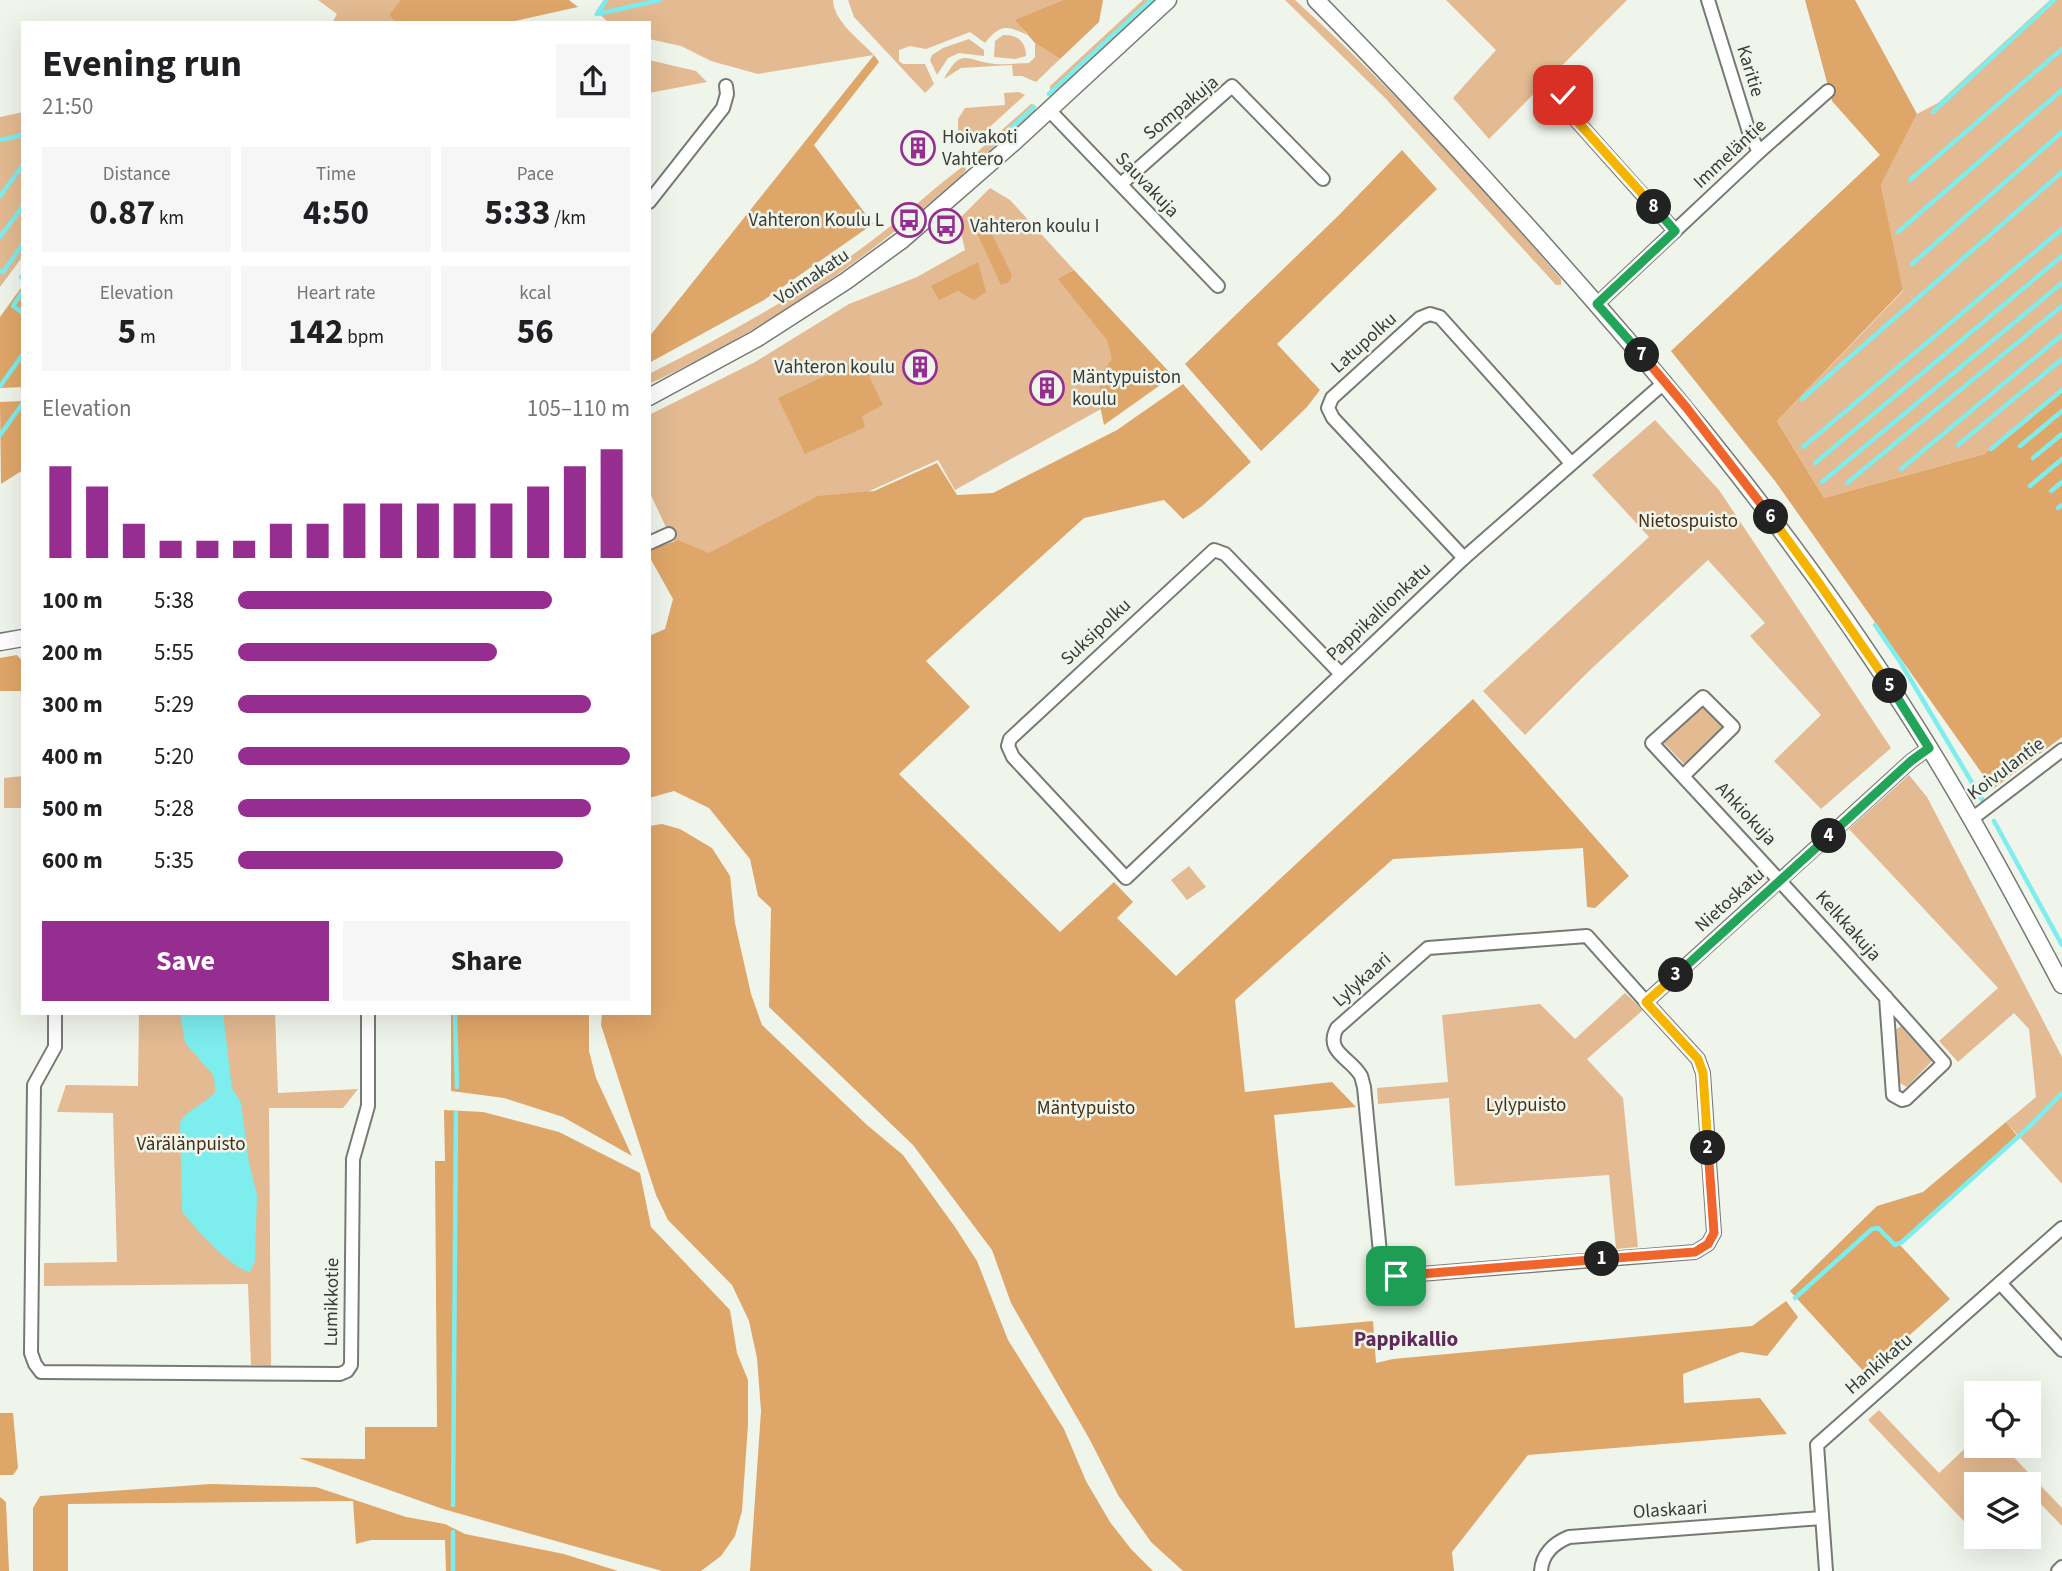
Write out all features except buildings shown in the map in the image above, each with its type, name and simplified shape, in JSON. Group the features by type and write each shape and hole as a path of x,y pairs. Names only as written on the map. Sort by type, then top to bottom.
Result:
{"street":[{"name":"Voimakatu","path":"651,396 756,339 846,281 902,240 1168,0"},
{"path":"1315,0 1403,90 1597,304 1665,382 1743,480 1821,586 1929,748 1973,818 2062,985"},
{"name":"Karitie","path":"1708,0 1749,132 1759,152"},
{"path":"651,199 723,108 726,86"},
{"name":"Sompakuja","path":"1121,184 1232,86 1323,179"},
{"name":"Immeläntie","path":"1597,304 1828,91"},
{"path":"1563,95 1567,110 1675,231"},
{"name":"Sauvakuja","path":"1049,110 1218,286"},
{"name":"Latupolku","path":"1464,558 1333,418 1328,408 1332,398 1420,318 1430,314 1440,317 1571,463"},
{"name":"Pappikallionkatu","path":"1126,878 1464,558 1665,382"},
{"path":"651,539 669,534"},
{"name":"Suksipolku","path":"1126,878 1013,757 1008,746 1010,740 1214,550 1225,555 1341,674"},
{"path":"0,642 21,638"},
{"name":"Ahkiokuja","path":"1683,776 1733,727 1703,697 1652,743 1780,880"},
{"name":"Nietoskatu","path":"1646,1002 1911,761 1929,748"},
{"name":"Koivulantie","path":"1973,818 2062,750"},
{"name":"Kelkkakuja","path":"1780,880 1886,998 1944,1063 1902,1100 1893,1095 1886,998"},
{"name":"Lylykaari","path":"1587,936 1646,1002 1698,1059 1703,1073 1714,1233 1708,1244 1695,1252 1396,1276 1388,1273 1381,1263 1364,1087 1360,1076 1335,1050 1333,1036 1338,1028 1428,948 1587,936"},
{"name":"Lumikkotie","path":"55,1015 55,1046 34,1085 31,1353 41,1372 340,1374 347,1371 351,1365 353,1159 369,1098 368,1015"},
{"name":"Hankikatu","path":"1826,1571 1817,1445 2062,1228"},
{"path":"2000,1283 2062,1350"},
{"name":"Olaskaari","path":"1541,1571 1544,1558 1551,1549 1558,1541 1569,1537 1822,1518"},
{"path":"2058,1571 2062,1567"}],"green space":[{"path":"318,0 400,0 389,15 394,21 333,21 337,14"},
{"path":"400,0 569,0 578,7 515,21 394,21 389,15"},
{"path":"604,0 833,0 834,8 843,23 874,55 758,74 711,61 681,46 651,39 651,21 607,21 596,11"},
{"path":"848,0 1063,0 1016,20 1027,35 1004,28 995,32 985,43 970,32 926,49 910,46 899,50 899,61 903,64 925,64 934,84 925,93 854,17"},
{"path":"1063,0 1103,0 1099,22 1060,59 1035,43 1015,20"},
{"path":"1143,0 1155,0 1056,92 1050,91 1050,86"},
{"path":"1285,0 1295,0 1399,100 1530,243 1561,279 1561,285 1556,285 1385,98"},
{"path":"1446,0 1627,0 1489,139 1453,98 1496,50"},
{"path":"1805,0 1855,0 1917,114 1881,185 1903,290 1777,421 1824,498 1984,454 2062,389 2062,737 1993,789 1775,481 1671,351 1880,155 1832,101"},
{"path":"2050,0 2062,0 2062,389 1984,454 1824,498 1777,421 1903,291 1881,185 1917,114 1938,103"},
{"path":"1003,35 1020,40 1026,56 1015,59 994,57 995,41"},
{"path":"969,39 984,50 984,56 959,53 948,58 937,75 930,60 932,55"},
{"path":"1035,43 1060,59 1036,82 1022,76 1013,76 1012,65 961,68 944,79 955,62 965,58 995,64 1029,63 1035,57"},
{"path":"874,55 879,62 814,145 873,224 764,300 651,362 651,334"},
{"path":"651,60 696,71 707,82 651,93"},
{"path":"1019,92 1025,95 972,143 958,130 958,119 965,108 1005,105 1004,93"},
{"path":"1031,104 1035,105 1035,111 980,159 975,160 975,154"},
{"path":"21,112 21,259 0,287 0,117"},
{"path":"1402,150 1437,189 1277,344 1320,390 1307,407 1261,451 1185,364"},
{"path":"965,167 962,175 926,206 813,291 734,340 651,383 651,373 760,314 840,264"},
{"path":"990,188 1010,200 1074,270 1070,272 1166,373 955,490 938,460 722,558 672,540 651,495 651,414 755,362 849,304 917,277 965,250 958,220"},
{"path":"979,216 983,216 1012,275 1009,282 1001,285 977,233 975,224"},
{"path":"978,262 986,292 974,300 958,291 939,300 931,286"},
{"path":"1074,270 1173,376 1104,425 1100,406 1100,376 1112,359 1107,340 1058,279"},
{"path":"21,288 21,387 0,388 0,317"},
{"path":"861,359 883,405 862,416 865,427 805,454 778,398"},
{"name":"Mäntypuisto","path":"1183,384 1251,462 1201,507 1183,519 1164,500 1084,518 926,661 970,707 899,774 1060,932 1114,882 1133,902 1117,918 1176,976 1473,699 1629,876 1595,908 1587,907 1583,848 1393,859 1235,1000 1245,1092 1332,1082 1356,1107 1274,1115 1295,1328 1373,1321 1376,1363 1393,1359 1752,1326 1786,1301 1798,1317 1767,1356 1741,1352 1683,1374 1684,1403 1760,1398 1787,1434 1528,1455 1452,1552 1454,1571 1183,1571 1151,1542 1118,1495 1090,1440 1011,1303 992,1250 913,1145 769,1007 771,908 758,896 750,859 709,808 674,791 651,797 651,635 665,629 673,599 651,560 651,549 678,540 709,553 818,496 874,491 937,463 957,495 993,493 1117,430"},
{"path":"21,401 21,471 1,484 0,402"},
{"name":"Nietospuisto","path":"1655,420 1719,490 1891,748 1821,809 1774,761 1821,715 1750,636 1765,623 1708,560 1525,735 1483,691 1649,537 1592,475"},
{"path":"17,655 21,660 21,691 0,691 0,658"},
{"path":"1703,704 1723,726 1684,764 1663,742"},
{"path":"1909,775 1927,797 2062,1057 2062,1184 2006,1122 2036,1097 2029,1029 2014,1013 1958,1062 1939,1041 1998,988 1849,829"},
{"path":"21,776 21,808 4,808 4,778"},
{"path":"662,824 680,829 712,848 730,876 735,923 751,994 762,1025 867,1125 903,1155 955,1227 977,1261 1008,1340 1064,1429 1086,1481 1110,1522 1153,1571 750,1571 761,1411 757,1358 749,1321 732,1285 668,1220 656,1195 601,1025 602,1015 651,1015 651,826"},
{"path":"1189,866 1206,887 1187,900 1171,880"},
{"name":"Lylypuisto","path":"1625,993 1643,1010 1587,1059 1623,1098 1638,1247 1616,1249 1609,1175 1455,1186 1449,1098 1378,1104 1377,1088 1448,1082 1442,1015 1540,1004 1575,1039"},
{"name":"Värälänpuisto","path":"139,1015 275,1015 278,1093 358,1089 343,1108 269,1108 271,1366 251,1365 248,1284 44,1286 44,1263 117,1262 113,1113 57,1112 66,1085 138,1086"},
{"path":"451,1015 589,1015 589,1051 596,1078 632,1156 563,1117 504,1098 451,1091"},
{"path":"1901,1026 1932,1061 1907,1087 1898,1082 1895,1030"},
{"path":"444,1110 483,1112 559,1132 640,1173 651,1227 730,1310 737,1353 748,1380 742,1511 735,1536 721,1556 701,1571 662,1571 443,1509 299,1458 365,1459 365,1427 437,1427 435,1161 445,1161"},
{"path":"2006,1122 2019,1138 1900,1245 1950,1299 1866,1374 1790,1291 1877,1206 1923,1192"},
{"path":"1879,1410 1939,1473 1964,1449 1964,1458 2014,1458 2028,1472 1964,1472 1964,1521 1868,1420"},
{"path":"0,1413 13,1413 18,1468 13,1475 0,1475"},
{"path":"211,1484 316,1487 406,1517 445,1524 465,1534 564,1554 618,1571 446,1571 445,1540 371,1540 356,1544 353,1501 68,1504 68,1571 33,1571 33,1508 40,1496"},
{"path":"2041,1486 2062,1508 2062,1526 2041,1504"},
{"path":"0,1497 6,1502 9,1571 0,1571"}],"water":[{"path":"180,1015 223,1015 232,1088 241,1103 249,1163 257,1195 255,1261 250,1272 224,1256 194,1227 182,1211 180,1123 215,1092 214,1076 185,1043"}],"waterway":[{"path":"597,14 606,0"},
{"path":"597,14 660,0"},
{"path":"1049,94 1151,0"},
{"path":"1933,112 2054,0"},
{"path":"1910,180 2062,49"},
{"path":"1898,232 2062,90"},
{"path":"994,144 1034,107"},
{"path":"1912,264 2062,132"},
{"path":"0,140 21,135"},
{"path":"0,196 21,168"},
{"path":"1802,399 2062,172"},
{"path":"0,237 21,209"},
{"path":"1803,447 2062,229"},
{"path":"0,271 3,272 21,247"},
{"path":"1815,463 2062,256"},
{"path":"1822,482 2062,283"},
{"path":"21,294 13,306 21,312"},
{"path":"1847,483 2062,306"},
{"path":"1901,469 2062,335"},
{"path":"1,385 21,357"},
{"path":"1958,445 2062,359"},
{"path":"1991,449 2062,390"},
{"path":"0,435 21,406"},
{"path":"2020,446 2062,411"},
{"path":"2033,458 2062,434"},
{"path":"2030,486 2062,459"},
{"path":"2051,491 2062,482"},
{"path":"2058,508 2062,505"},
{"path":"1875,625 1899,660 1983,801"},
{"path":"1994,821 2062,945"},
{"path":"455,1015 457,1087"},
{"path":"1795,1298 1872,1229 1878,1228 1895,1245 1902,1242 2030,1126 2062,1093"},
{"path":"453,1505 456,1113"},
{"path":"453,1532 453,1571"}],"place":[{"name":"Hoivakoti Vahtero","path":"918,148"},
{"name":"Vahteron Koulu L","path":"909,220"},
{"name":"Vahteron koulu I","path":"946,226"},
{"name":"Vahteron koulu","path":"920,367"},
{"name":"Mäntypuiston koulu","path":"1047,388"}],"district":[{"name":"Pappikallio","path":"1406,1339"}],"route":[{"path":"1396,1276 1695,1252 1708,1244 1714,1233 1703,1073 1698,1059 1646,1002 1911,761 1929,748 1821,586 1743,480 1686,407 1597,304 1675,231 1567,110 1563,95"}]}
